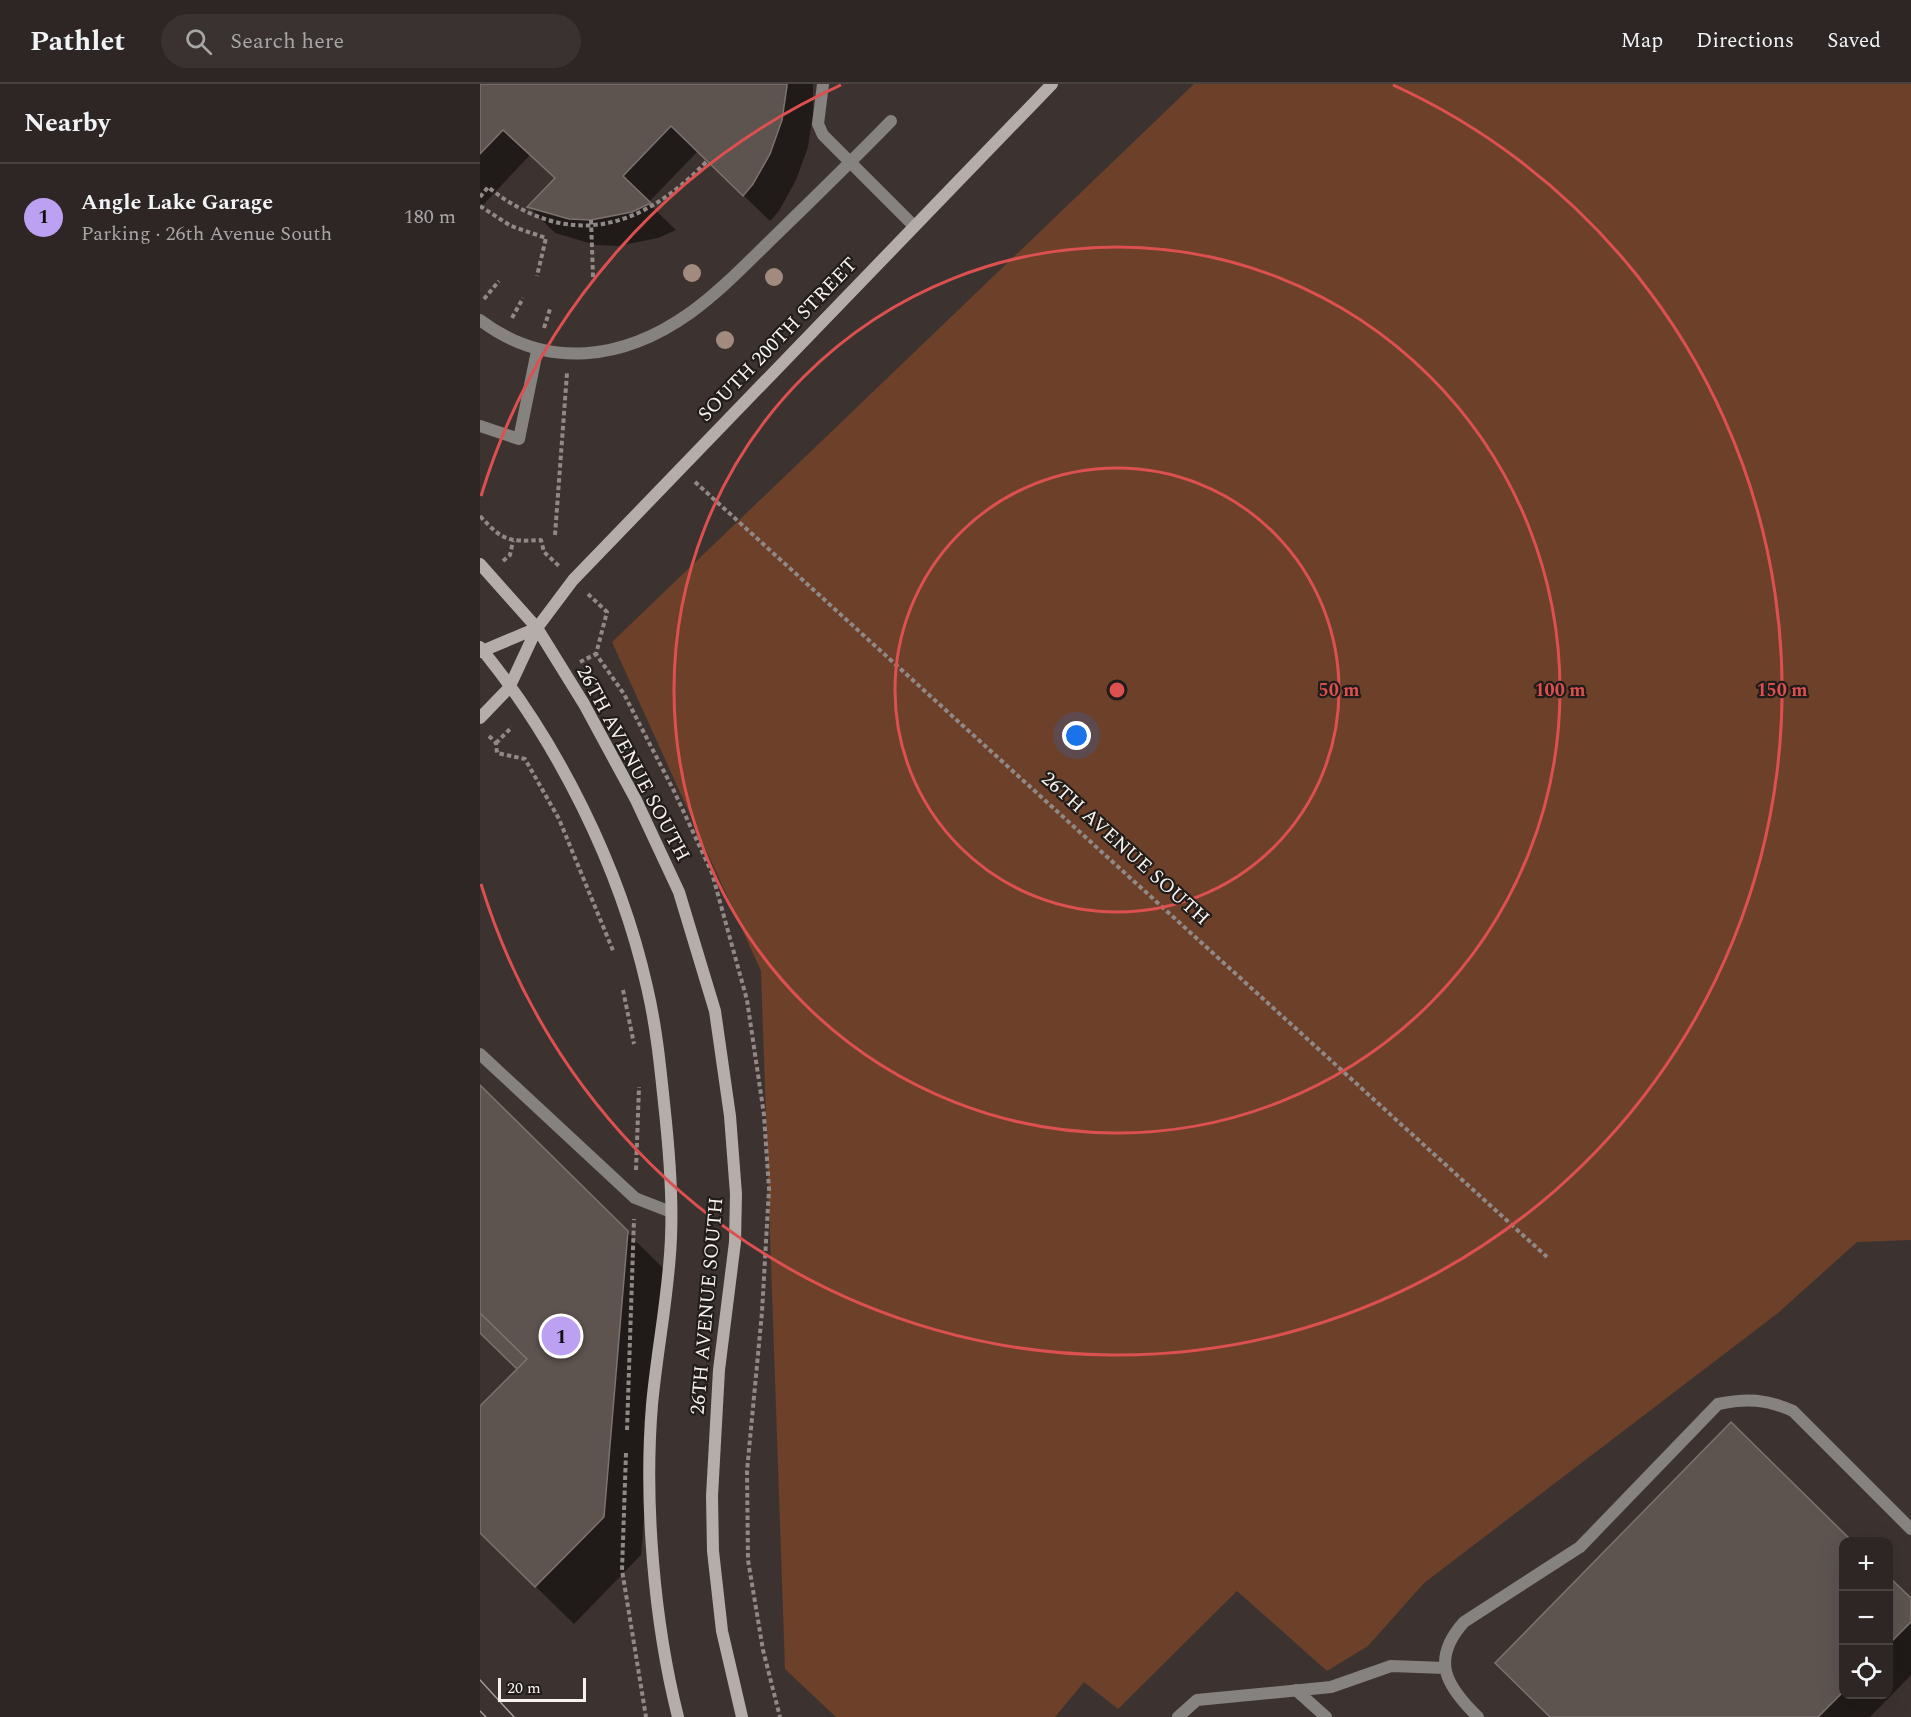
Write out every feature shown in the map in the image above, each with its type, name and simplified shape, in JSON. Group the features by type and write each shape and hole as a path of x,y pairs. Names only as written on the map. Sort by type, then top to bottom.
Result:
{"main road":[{"name":"SOUTH 200TH STREET","path":"480,718 509,688 537,627 573,580 1052,84"},
{"name":"26TH AVENUE SOUTH","path":"480,564 537,627 584,704 658,844 694,936 716,1011 732,1125 736,1194 735,1242 719,1370 712,1496 713,1551 722,1631 742,1717"},
{"name":"SOUTH 200TH STREET","path":"481,650 537,627"},
{"name":"26TH AVENUE SOUTH","path":"481,650 559,762 610,868 637,945 656,1031 671,1182 671,1212 668,1283 652,1403 650,1476 662,1634 678,1717"}],"lane":[{"path":"823,84 818,124 823,135 914,226"},
{"path":"480,320 509,338 537,351 571,354 602,352 631,345 661,332 718,291 891,121"},
{"path":"480,426 519,439 537,351"},
{"path":"480,1054 635,1198 671,1212"},
{"path":"1478,1717 1454,1691 1445,1668 1446,1650 1452,1635 1464,1622 1580,1547 1718,1404 1744,1398 1769,1400 1793,1411 1911,1529"},
{"path":"1178,1717 1197,1700 1330,1687 1390,1666 1445,1668"},
{"path":"1296,1690 1326,1717"}],"path":[{"path":"480,197 489,188 515,207 544,219 592,222 622,220 654,207 674,193 707,161"},
{"path":"480,206 511,226 546,238 537,276"},
{"path":"592,222 593,277"},
{"path":"480,304 499,281"},
{"path":"555,535 567,366"},
{"name":"26TH AVENUE SOUTH","path":"679,468 1546,1257"},
{"path":"480,516 499,537 513,541 541,540 544,552"},
{"path":"510,555 513,541"},
{"path":"584,658 596,654 607,612 598,604"},
{"path":"496,743 497,753 525,759 554,809 619,964"},
{"path":"623,986 635,1053"},
{"path":"639,1076 622,1570 646,1717"}],"shaded area":[{"path":"1194,84 1911,84 1911,1240 1857,1242 1778,1313 1424,1583 1368,1646 1327,1671 1237,1591 1118,1709 1084,1682 1055,1717 836,1717 785,1669 761,971 612,642"}],"building":[{"path":"480,84 787,84 787,86 782,120 770,154 753,184 743,196 671,126 623,176 651,203 632,212 591,220 569,219 527,207 555,178 503,130 480,154"},
{"path":"480,1085 628,1231 604,1517 535,1587 480,1533 480,1406 527,1359 480,1313"},
{"path":"480,1313 527,1359 517,1369 480,1333"},
{"path":"1731,1422 1848,1537 1839,1537 1839,1696 1818,1717 1550,1717 1495,1663"},
{"path":"1893,1581 1911,1598 1911,1622 1893,1640"}],"tram line":[{"path":"480,1680 514,1717"},
{"path":"480,1711 486,1717"}],"place":[{"name":"Angle Lake Garage","path":"561,1336"}]}
